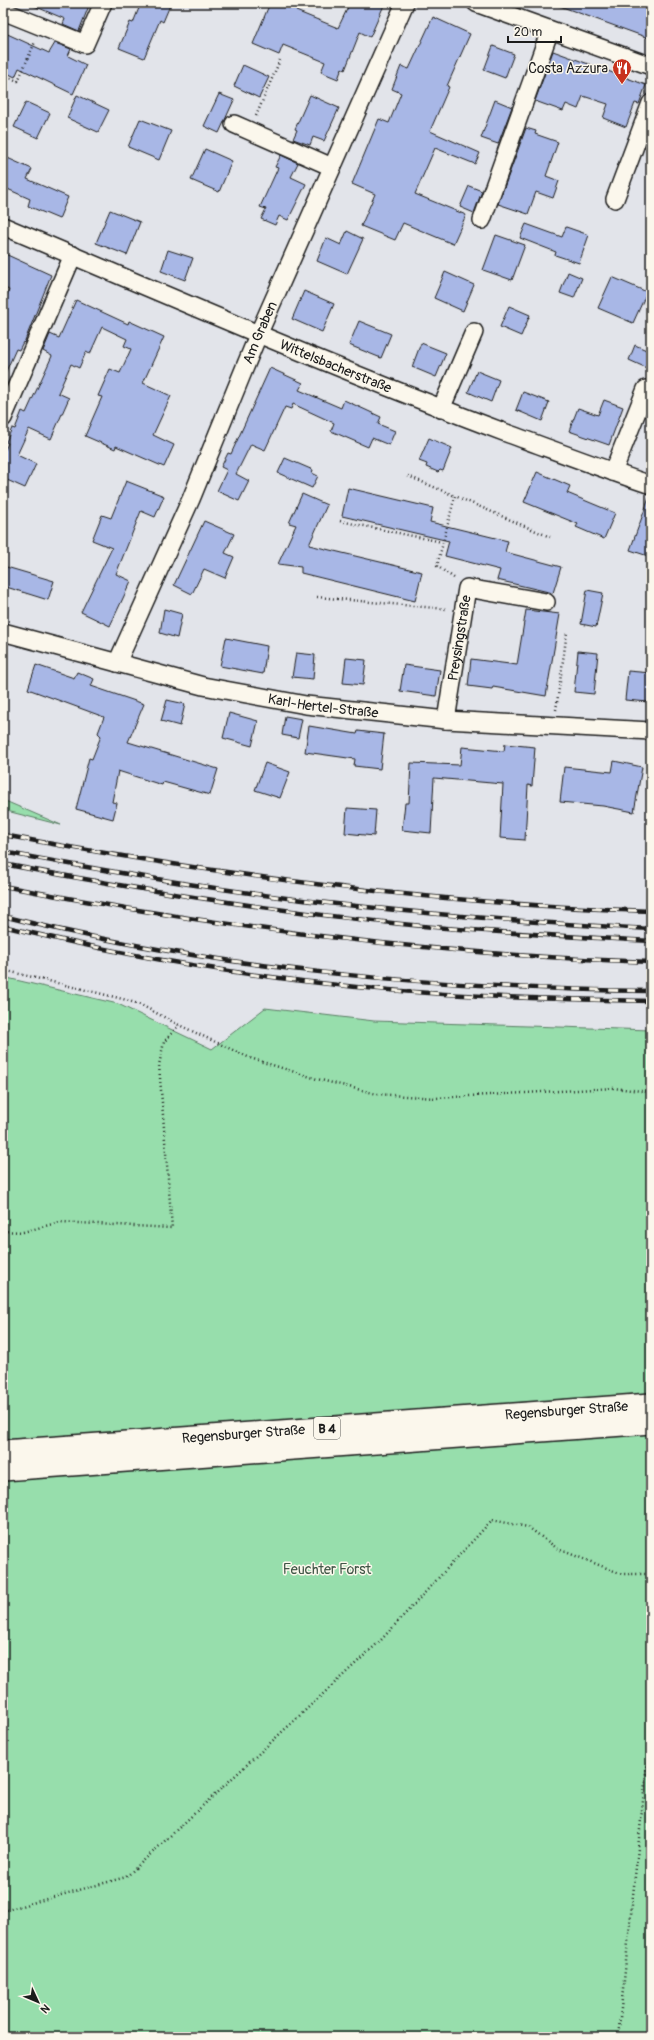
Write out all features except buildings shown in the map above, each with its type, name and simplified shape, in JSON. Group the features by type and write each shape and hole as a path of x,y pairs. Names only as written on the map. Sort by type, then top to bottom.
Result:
{"main road":[{"name":"Regensburger Straße","path":"3,1451 651,1404"},
{"name":"Regensburger Straße","path":"3,1470 651,1423"}],"street":[{"path":"3,11 85,44 102,3"},
{"name":"Am Graben","path":"117,663 191,498 258,335 405,3"},
{"path":"476,3 651,66"},
{"path":"482,220 550,30"},
{"path":"616,199 651,103"},
{"path":"241,128 332,167"},
{"name":"Wittelsbacherstraße","path":"3,226 258,335 441,409 613,472 651,484"},
{"path":"3,418 73,255"},
{"path":"441,409 474,332"},
{"path":"613,472 646,389"},
{"name":"Preysingstraße","path":"446,720 467,588 546,602"},
{"name":"Karl-Hertel-Straße","path":"3,632 203,686 306,705 446,720 651,731"}],"path":[{"path":"3,75 18,82 41,27"},
{"path":"241,128 280,60"},
{"path":"408,476 550,537"},
{"path":"455,496 437,566 467,588"},
{"path":"340,521 442,542"},
{"path":"317,596 463,610"},
{"path":"554,726 567,632"},
{"path":"3,970 123,999 141,1005 179,1025 250,1058 317,1079 377,1094 435,1098 613,1088 651,1092"},
{"path":"3,1231 23,1232 60,1222 172,1228 159,1065 164,1042 179,1025"},
{"path":"3,1911 126,1877 381,1640 492,1520 528,1527 558,1550 622,1574 651,1574"},
{"path":"618,2037 647,1763 651,1762"}],"green space":[{"path":"3,800 61,825 3,810"},
{"name":"Feuchter Forst","path":"3,977 118,1004 212,1049 265,1008 374,1021 651,1030 651,2037 3,2037"}],"railway":[{"path":"3,835 164,863 326,885 488,902 651,911"},
{"path":"3,852 184,883 320,902 473,917 651,929"},
{"path":"3,864 197,898 392,923 522,934 651,941"},
{"path":"3,886 164,914 326,937 488,953 651,962"},
{"path":"3,916 83,935 163,950 244,963 325,973 488,986 651,991"},
{"path":"3,926 134,955 223,970 311,982 356,987 467,995 651,1001"}],"place":[{"name":"Costa Azzura","path":"622,85"}]}
